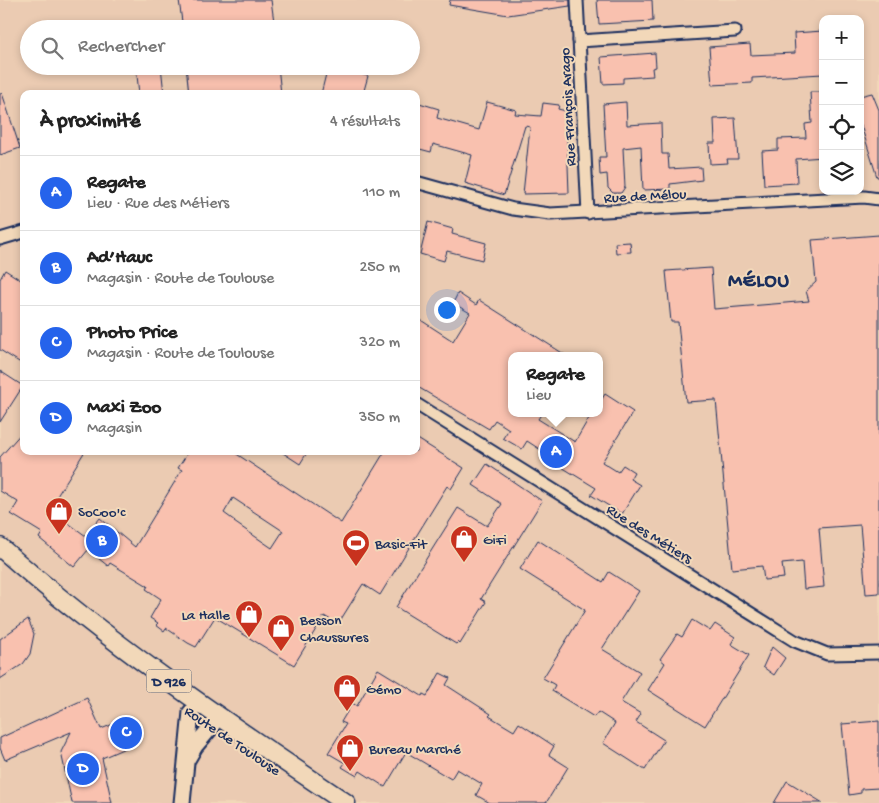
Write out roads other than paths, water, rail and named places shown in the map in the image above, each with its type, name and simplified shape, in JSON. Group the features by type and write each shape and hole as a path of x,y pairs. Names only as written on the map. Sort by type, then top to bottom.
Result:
{"main road":[{"name":"D 926","path":"0,547 66,604 125,650 346,803"},
{"name":"Route de Toulouse","path":"0,562 32,591 118,659 191,712 326,803"},
{"path":"182,803 191,712"},
{"path":"186,762 195,746 212,726"}],"street":[{"name":"Rue François Arago","path":"577,0 588,213"},
{"path":"579,41 735,31"},
{"name":"Rue de Mélou","path":"420,183 523,211 550,214 864,197 879,198"},
{"path":"0,239 20,233"},
{"name":"Rue des Métiers","path":"420,407 795,641 827,654 879,652"}],"place":[{"name":"Regate","path":"556,452"},
{"name":"SoCoo'c","path":"59,535"},
{"name":"Ad’Hauc","path":"102,541"},
{"name":"GiFi","path":"464,563"},
{"name":"Basic-Fit","path":"356,567"},
{"name":"La Halle","path":"249,638"},
{"name":"Besson Chaussures","path":"281,652"},
{"name":"Gémo","path":"347,712"},
{"name":"Photo Price","path":"126,733"},
{"name":"Maxi Zoo","path":"83,769"},
{"name":"Bureau Marché","path":"350,772"}],"district":[{"name":"MÉLOU","path":"759,279"}]}
